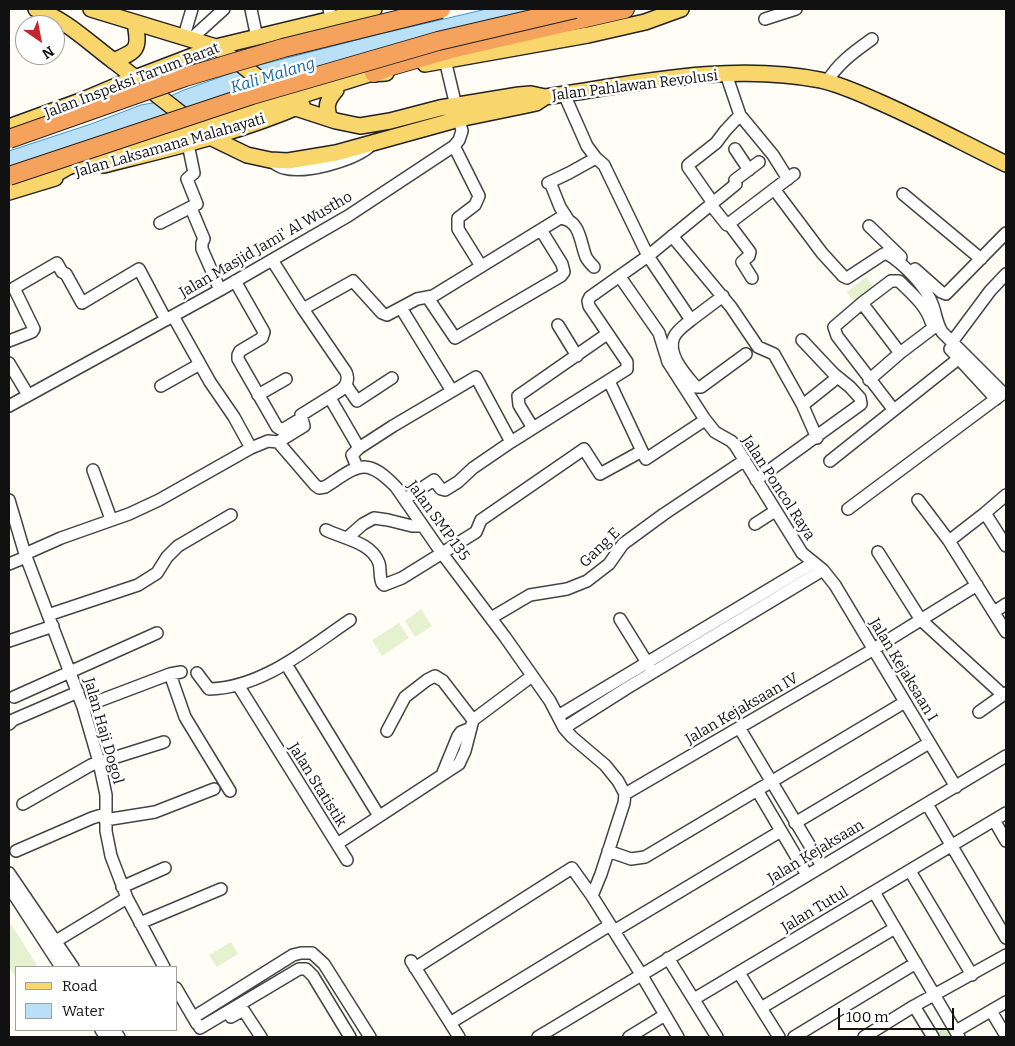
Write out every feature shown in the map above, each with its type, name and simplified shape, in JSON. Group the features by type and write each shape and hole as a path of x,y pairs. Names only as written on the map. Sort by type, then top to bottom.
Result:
{"highway":[{"path":"9,139 185,77 283,48 441,9"},
{"path":"9,176 252,95 438,41 575,9"},
{"path":"374,73 388,67 452,49 625,9"}],"main road":[{"path":"36,9 48,13 73,28 212,138 247,155"},
{"path":"91,9 216,47 285,100 330,119 360,126 457,112"},
{"name":"Jalan Inspeksi Tarum Barat","path":"9,127 90,98 135,78 216,47 257,38 330,14 374,9"},
{"name":"Jalan Laksamana Malahayati","path":"47,179 68,167 194,124 220,121 374,73 388,73 445,60 602,32 645,22 681,9"},
{"path":"113,61 130,54 136,49 138,42 135,23"},
{"name":"Jalan Laksamana Malahayati","path":"9,192 47,179 212,138 270,119 285,100 336,90 374,73"},
{"name":"Jalan Pahlawan Revolusi","path":"457,112 531,94 544,97 657,80 726,74 779,74 827,82 859,93 906,113 1006,164"},
{"path":"330,119 326,111 327,104 336,90"},
{"path":"191,144 270,160 303,160 375,142 457,112"}],"street":[{"path":"188,37 192,9"},
{"path":"188,37 224,9"},
{"path":"251,9 257,38"},
{"path":"765,18 796,9"},
{"path":"827,82 842,62 872,39"},
{"path":"445,60 461,135 454,146 479,196 475,205 458,218 458,229 481,266"},
{"path":"726,74 740,116 791,176 726,226 688,165 716,143 725,130 740,116"},
{"path":"564,94 584,140 596,158 604,165 648,256 691,320"},
{"path":"160,224 197,204 187,178 194,173 191,144"},
{"name":"Jalan Masjid Jami' Al Wustho","path":"9,406 220,290 348,216 454,146"},
{"path":"735,149 749,170"},
{"path":"594,267 586,257 580,235 560,208 549,182 596,158"},
{"path":"405,499 434,480 441,489 445,490 511,442 628,369 627,362 607,334 588,302 595,293 648,256 712,204 736,184 735,180 759,162"},
{"path":"774,189 822,253 843,276 847,278 886,253 899,262 918,281 926,293 933,305 940,328 1002,396"},
{"path":"903,194 981,259"},
{"path":"190,208 204,239 202,249 220,290"},
{"path":"303,309 353,281 382,314 387,315 417,299 428,298 560,218 569,221"},
{"path":"729,224 750,252 749,256 742,262 752,278"},
{"path":"869,226 946,294 1006,233"},
{"path":"428,298 455,338 561,276 564,272 562,264 541,230"},
{"path":"672,236 723,296 758,347 774,354 803,405 817,438"},
{"path":"9,564 61,538 129,514 159,500 251,448 268,441 278,442 304,426 301,416 330,398 346,385 348,377 346,372 272,260"},
{"path":"9,341 32,332 34,329 14,288 57,263 62,272 66,274 82,303 139,269 251,448"},
{"path":"952,342 990,290 1006,274"},
{"name":"Jalan Poncol Raya","path":"620,277 659,333 668,362 705,420 715,432 732,440 802,553 823,570"},
{"path":"235,281 264,332 262,338 240,352 238,359 279,428 282,430 297,421"},
{"path":"893,409 869,380 837,336 834,328 891,281 899,281 927,310 934,328 958,359 1002,396"},
{"path":"723,296 679,330 672,346 679,365 696,387 701,387 746,354"},
{"path":"862,303 900,353"},
{"path":"401,308 452,391"},
{"path":"558,325 577,356"},
{"path":"869,380 900,353 934,328"},
{"path":"533,428 519,405 518,396 607,334"},
{"path":"756,480 817,438 861,404 860,398 802,340"},
{"path":"830,461 958,359"},
{"path":"9,363 28,395"},
{"path":"161,386 200,364"},
{"path":"278,442 315,486 319,488 357,466 352,455 359,448 476,377 511,442"},
{"path":"803,405 838,377"},
{"path":"346,385 356,401 392,378"},
{"path":"258,394 286,379"},
{"path":"609,381 646,459 705,420"},
{"path":"848,509 1002,396"},
{"path":"330,398 359,448"},
{"path":"326,530 366,548 376,557 380,567 380,578 385,585 402,578 476,532 480,520 584,449 600,474 642,451"},
{"name":"Gang E","path":"491,618 530,595 566,590 587,581 609,564 623,544 745,460"},
{"name":"Jalan SMP 135","path":"357,466 368,466 387,478 405,499 441,552 532,676 564,728 605,765 618,781 625,794"},
{"path":"94,470 111,519"},
{"path":"949,540 1006,495"},
{"name":"Jalan Haji Dogol","path":"9,500 12,525 26,556 78,692 99,762 106,795 105,817 111,856 124,893 163,966"},
{"path":"918,500 949,540 1006,632"},
{"path":"755,524 775,511"},
{"path":"985,513 1006,546"},
{"path":"48,615 138,585 151,578 178,546 231,515"},
{"path":"347,538 363,524 374,518 412,526 423,526"},
{"path":"878,552 921,620 1004,694 979,712"},
{"path":"564,728 650,667 812,562"},
{"path":"558,716 823,570"},
{"name":"Jalan Kejaksaan I","path":"823,570 835,585 956,787"},
{"name":"Jalan Kejaksaan IV","path":"625,794 874,650 977,585"},
{"path":"994,612 1006,604"},
{"path":"620,619 650,667"},
{"path":"196,673 209,690 238,685 286,664 350,620"},
{"path":"9,641 53,626"},
{"path":"14,697 157,633"},
{"path":"286,664 379,816"},
{"path":"83,707 175,673 185,717 230,791"},
{"path":"387,731 405,697 435,676 443,682 472,724 532,676"},
{"name":"Jalan Statistik","path":"238,685 337,844 458,764 469,739 472,724"},
{"path":"9,724 13,720 78,692"},
{"path":"608,851 631,859 645,857 905,702"},
{"path":"740,729 794,823 822,866"},
{"path":"23,804 78,771 99,762 164,742"},
{"path":"794,823 929,743"},
{"name":"Jalan Kejaksaan","path":"538,1037 1006,756"},
{"path":"16,851 92,818 155,812 214,789"},
{"path":"756,790 807,876"},
{"path":"592,896 624,803 625,794"},
{"path":"927,804 1006,938"},
{"name":"Jalan Tutul","path":"694,999 1006,813"},
{"path":"994,820 1006,841"},
{"path":"450,1023 781,831"},
{"path":"337,844 347,860"},
{"path":"52,944 124,893 165,868"},
{"path":"459,1037 413,965 572,868 641,974 678,1037"},
{"path":"910,871 972,975"},
{"path":"9,873 52,944 61,966"},
{"path":"9,887 52,944 72,966"},
{"path":"140,923 221,889"},
{"path":"874,892 957,1034 1006,1002"},
{"path":"761,1008 895,928"},
{"path":"194,1017 293,955 312,953 324,964 370,1037"},
{"path":"864,1037 934,994 1006,955"},
{"path":"668,958 718,1037"},
{"path":"794,1037 916,963"},
{"path":"200,1033 299,969 306,969 313,976 350,1037"},
{"path":"739,972 779,1037"},
{"path":"178,991 194,1017 200,1033"},
{"path":"914,1006 933,1037"},
{"path":"200,1033 244,1011 261,1037"},
{"path":"991,1011 1006,1036"},
{"path":"629,1037 665,1015"}],"green space":[{"path":"866,277 874,288 855,303 847,292"},
{"path":"421,609 432,626 415,637 405,621"},
{"path":"399,623 409,638 382,656 372,640"},
{"path":"9,921 37,965 15,966 15,976 9,967"},
{"path":"231,942 238,954 217,967 209,955"},
{"path":"948,1026 955,1037 933,1037 932,1035"}],"water":[{"name":"Kali Malang","path":"487,9 575,9 9,176 9,151 141,105 157,102 240,70"}]}
